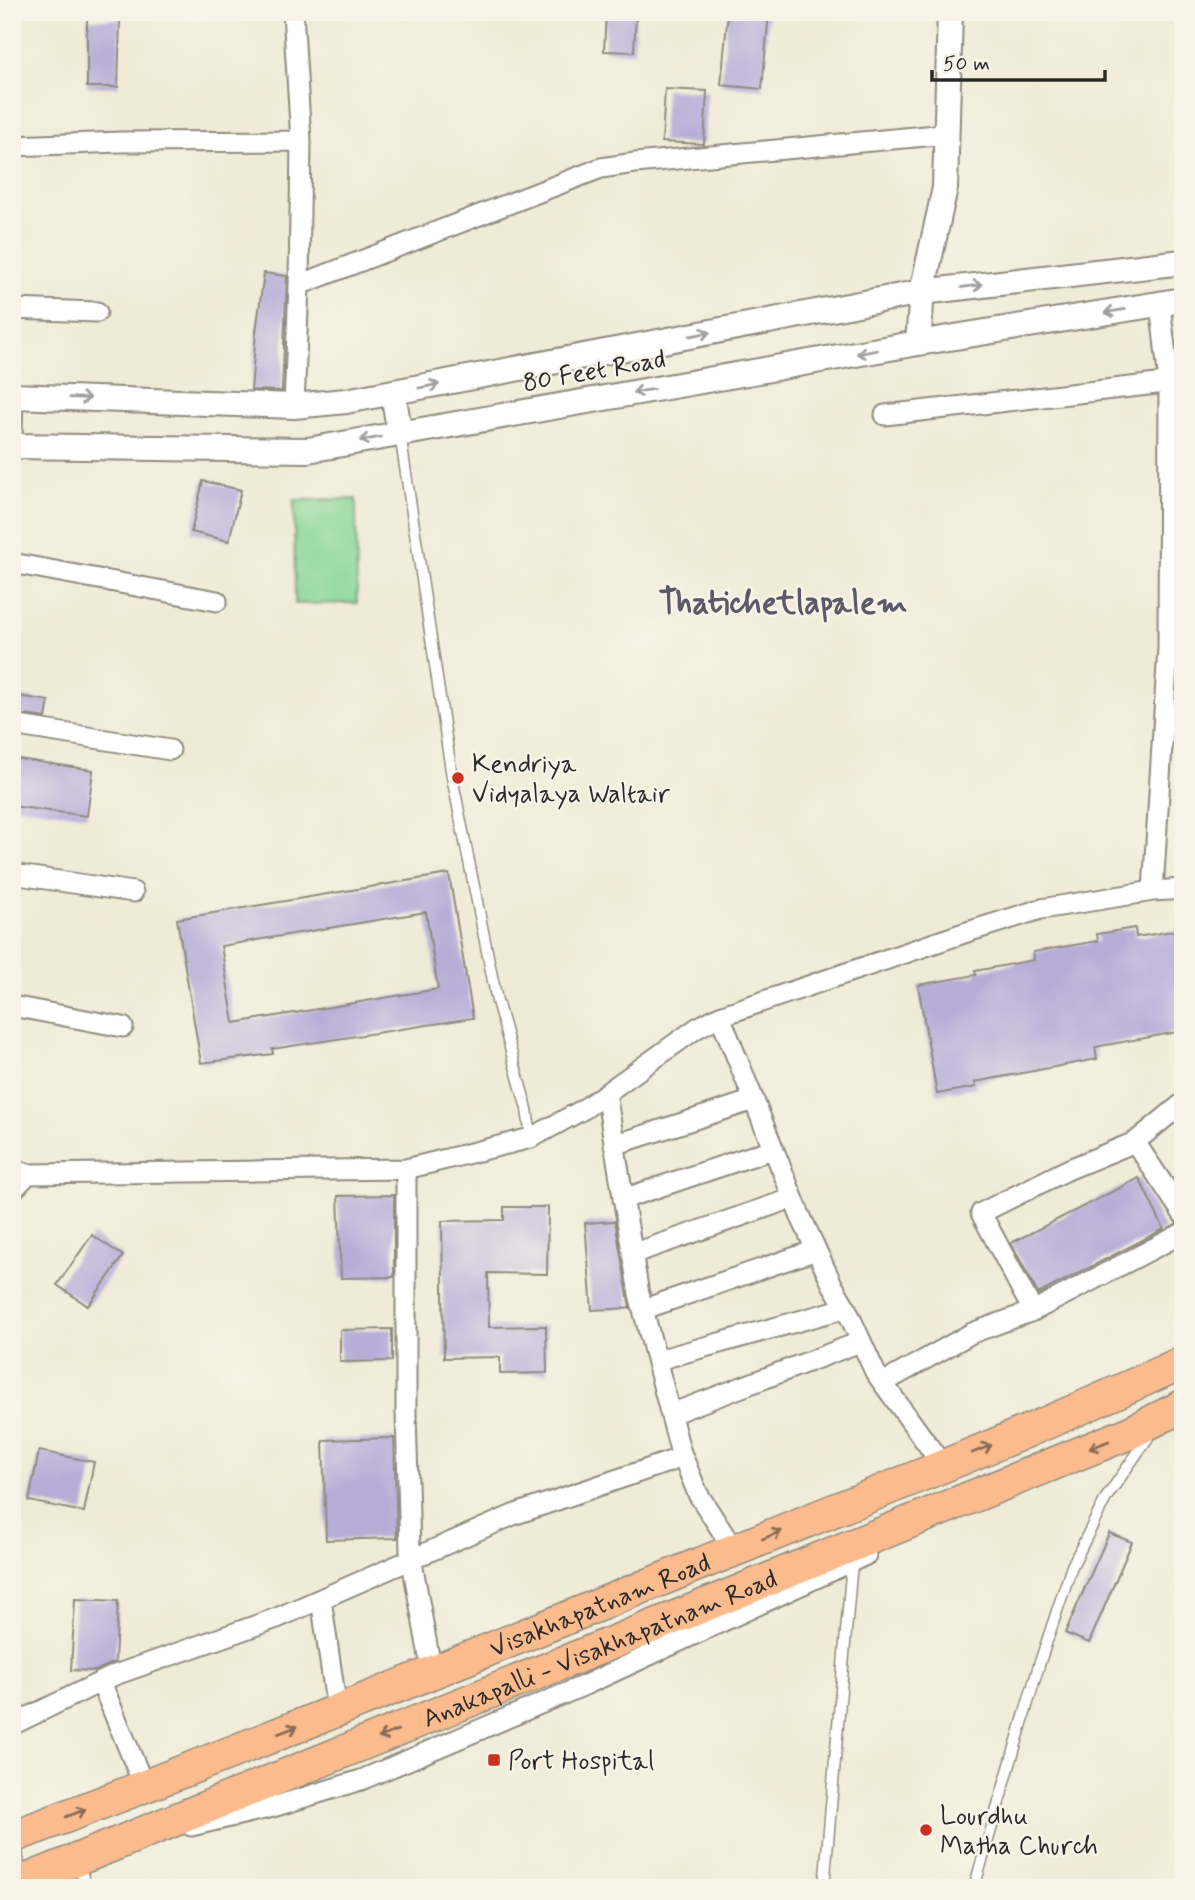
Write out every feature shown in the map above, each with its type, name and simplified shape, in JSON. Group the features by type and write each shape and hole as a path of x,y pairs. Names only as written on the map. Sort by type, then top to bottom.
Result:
{"main road":[{"name":"Visakhapatnam Road","path":"14,1837 432,1673 943,1466 1092,1405 1183,1362"},
{"name":"Anakapalli - Visakhapatnam Road","path":"18,1886 82,1874 132,1838 1127,1434 1174,1411"}],"street":[{"path":"293,12 301,141 294,407"},
{"path":"918,343 922,292 945,188 950,12"},
{"path":"299,285 601,168 648,161 947,134"},
{"path":"12,146 121,142 301,141"},
{"name":"80 Feet Road","path":"13,396 294,407 393,393 922,292 1183,262"},
{"path":"1153,891 1168,649 1176,382 1171,302"},
{"name":"80 Feet Road","path":"12,446 308,450 918,343 1171,302"},
{"path":"12,309 97,312"},
{"path":"885,415 1176,382"},
{"path":"393,393 400,434"},
{"path":"12,433 13,396"},
{"path":"12,563 217,601"},
{"path":"12,725 170,750"},
{"path":"12,874 133,892"},
{"path":"12,1191 20,1171 406,1169 531,1138 584,1109 697,1028 720,1016 1041,909 1153,891 1183,889"},
{"path":"12,1006 122,1027"},
{"path":"720,1016 793,1198 860,1342 883,1383 943,1466"},
{"path":"606,1093 643,1309 683,1457 698,1494 734,1550"},
{"path":"614,1145 754,1100"},
{"path":"1033,1311 981,1213 1067,1170 1135,1142 1183,1103"},
{"path":"1135,1142 1183,1214"},
{"path":"623,1199 773,1150"},
{"path":"406,1169 407,1427 411,1561 432,1673"},
{"path":"632,1254 793,1198"},
{"path":"883,1383 972,1334 1033,1311 1183,1233"},
{"path":"643,1309 816,1250"},
{"path":"657,1360 846,1308"},
{"path":"671,1414 860,1342"},
{"path":"12,1725 101,1682 277,1618 513,1515 683,1457"},
{"path":"132,1838 273,1808 361,1780 584,1685 852,1562 1010,1481"},
{"path":"321,1599 337,1710"},
{"path":"101,1682 144,1786"}],"lane":[{"path":"400,434 452,777 497,1001 527,1109 531,1138"},
{"path":"974,1888 1039,1665 1072,1566 1106,1498 1174,1411"},
{"path":"824,1888 852,1562"},
{"path":"14,1837 18,1886"}],"green space":[{"path":"356,499 357,603 295,604 294,500"}],"building":[{"path":"606,12 636,12 634,52 604,51"},
{"path":"728,12 769,12 762,89 721,85"},
{"path":"87,19 120,19 118,87 87,87"},
{"path":"665,89 707,91 704,144 662,142"},
{"path":"264,273 287,276 282,391 251,390"},
{"path":"203,481 241,490 229,541 191,532"},
{"path":"12,695 49,701 46,718 12,713"},
{"path":"12,758 93,770 87,816 12,806"},
{"path":"449,874 473,1018 272,1049 273,1054 201,1063 177,919","holes":["426,912 438,989 234,1023 221,946"]},
{"path":"1135,928 1136,937 1179,930 1183,955 1183,1031 1095,1047 1097,1059 975,1082 976,1087 937,1094 918,985 976,975 975,971 1034,960 1033,952 1098,941 1097,934"},
{"path":"1139,1178 1164,1229 1038,1294 1011,1243"},
{"path":"394,1195 394,1277 341,1278 338,1196"},
{"path":"504,1207 548,1207 547,1274 488,1273 489,1327 546,1326 547,1373 500,1374 500,1357 444,1358 442,1221 504,1220"},
{"path":"615,1221 630,1308 592,1310 585,1223"},
{"path":"92,1235 123,1256 88,1306 57,1285"},
{"path":"392,1329 392,1361 340,1362 340,1330"},
{"path":"394,1438 397,1538 326,1540 323,1440"},
{"path":"39,1451 94,1462 84,1512 29,1501"},
{"path":"1109,1533 1132,1542 1089,1643 1065,1633"},
{"path":"75,1599 118,1601 115,1662 95,1671 71,1670"}],"place":[{"name":"Kendriya Vidyalaya Waltair","path":"458,778"},
{"name":"Port Hospital","path":"494,1760"},
{"name":"Lourdhu Matha Church","path":"926,1830"}],"district":[{"name":"Thatichetlapalem","path":"783,601"}]}
